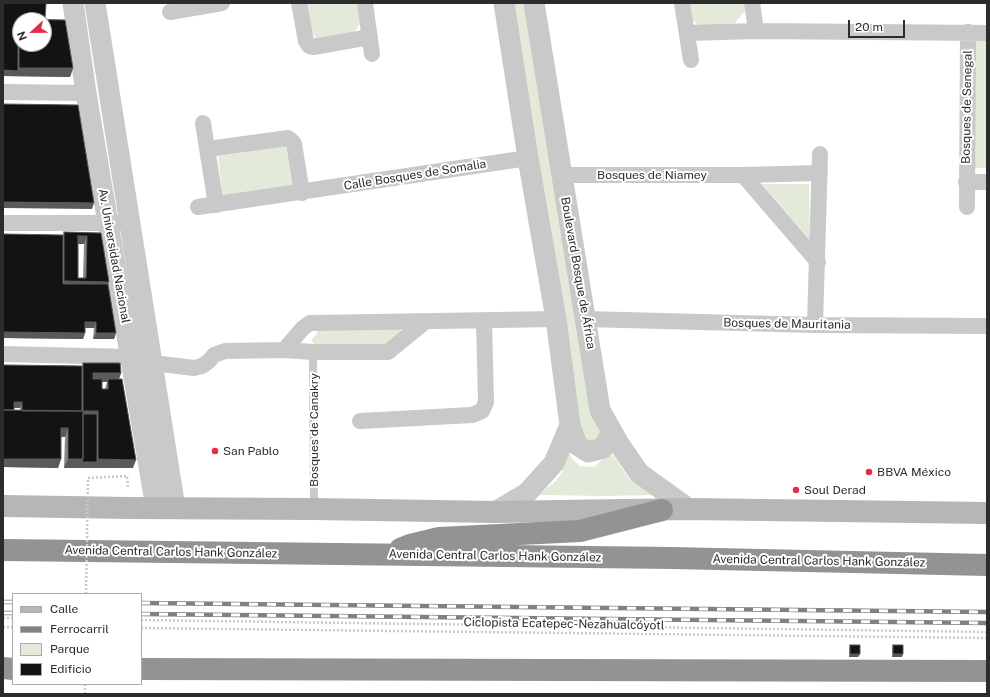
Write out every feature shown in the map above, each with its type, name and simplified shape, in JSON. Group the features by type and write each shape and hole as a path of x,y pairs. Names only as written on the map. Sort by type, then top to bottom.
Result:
{"highway":[{"path":"386,555 410,545 439,538 580,531 662,510"},
{"name":"Avenida Central Carlos Hank González","path":"3,550 672,558 987,565"},
{"path":"142,669 987,671"}],"main road":[{"path":"3,506 314,508 495,512 689,509 987,513"}],"street":[{"name":"Av. Universidad Nacional","path":"73,3 86,93 131,357 166,508"},
{"name":"Av. Universidad Nacional","path":"95,3 153,363 166,508"},
{"path":"170,12 222,3"},
{"path":"299,3 306,41 309,46 313,47 370,37"},
{"path":"365,3 372,54"},
{"path":"504,3 528,158 556,319 570,425 577,446 588,452 603,448 612,432"},
{"name":"Boulevard Bosque de África","path":"534,3 600,410 619,444 639,473 689,509"},
{"path":"682,3 691,60"},
{"path":"752,3 756,31"},
{"name":"Bosques de Senegal","path":"687,33 756,31 987,33"},
{"name":"Bosques de Senegal","path":"967,207 968,32"},
{"path":"3,92 86,93"},
{"path":"203,123 216,205"},
{"path":"208,149 285,138 290,139 294,144 302,193"},
{"path":"815,324 820,154"},
{"name":"Calle Bosques de Somalia","path":"198,207 302,193 528,158"},
{"name":"Bosques de Niamey","path":"561,175 743,175 820,173"},
{"path":"743,175 818,262"},
{"name":"Bosques de Senegal","path":"966,182 987,182"},
{"path":"3,223 131,223"},
{"path":"284,350 303,328 310,323 556,319"},
{"name":"Bosques de Mauritania","path":"586,319 987,326"},
{"path":"3,354 131,357 153,363 194,368 202,366 214,355 225,351 284,350 313,352 388,352 426,321"},
{"path":"360,421 472,415 482,410 486,402 484,321"},
{"path":"495,512 527,493 554,463 570,425"}],"lane":[{"name":"Bosques de Canakry","path":"313,352 314,508"}],"path":[{"path":"86,593 88,478 128,476"},
{"path":"142,620 987,632"},
{"name":"Ciclopista Ecatepec-Nezahualcóyotl","path":"142,628 987,638"}],"green space":[{"path":"307,3 359,3 363,20 354,32 317,41 310,26"},
{"path":"513,3 527,3 604,435 596,444 580,438"},
{"path":"689,3 744,3 745,11 735,23 700,27 692,20"},
{"path":"973,41 987,41 987,168 973,168"},
{"path":"286,146 293,185 223,199 218,156"},
{"path":"762,184 809,184 810,240"},
{"path":"397,327 402,332 395,344 316,345 311,341 319,330"},
{"path":"565,446 572,459 580,466 595,467 602,459 613,455 630,480 657,495 538,495 555,482 562,472"}],"building":[{"path":"3,3 46,3 45,12 12,12 12,52 18,52 18,71 3,70"},
{"path":"52,20 65,20 73,68 19,68 19,52 52,52"},
{"path":"3,104 78,105 94,203 3,202"},
{"path":"64,232 101,233 109,282 64,281","holes":["78,236 87,236 86,278 78,278"]},
{"path":"3,234 63,235 63,284 108,284 116,333 96,333 96,322 85,322 85,333 3,332"},
{"path":"83,363 120,363 121,373 93,373 93,379 102,379 102,389 108,389 108,379 122,379 136,460 98,459 98,411 83,411"},
{"path":"3,365 82,366 82,411 22,411 22,402 14,402 14,410 3,410"},
{"path":"3,410 83,411 83,459 68,459 68,428 61,428 61,459 3,459"},
{"path":"83,414 97,414 97,462 82,462"},
{"path":"850,645 860,645 860,654 850,654"},
{"path":"893,645 903,645 903,654 893,654"}],"railway":[{"path":"3,602 12,602"},
{"path":"142,603 987,612"},
{"path":"3,613 12,613"},
{"path":"142,614 987,623"}],"place":[{"name":"San Pablo","path":"215,451"},
{"name":"BBVA México","path":"869,472"},
{"name":"Soul Derad","path":"796,490"}]}
